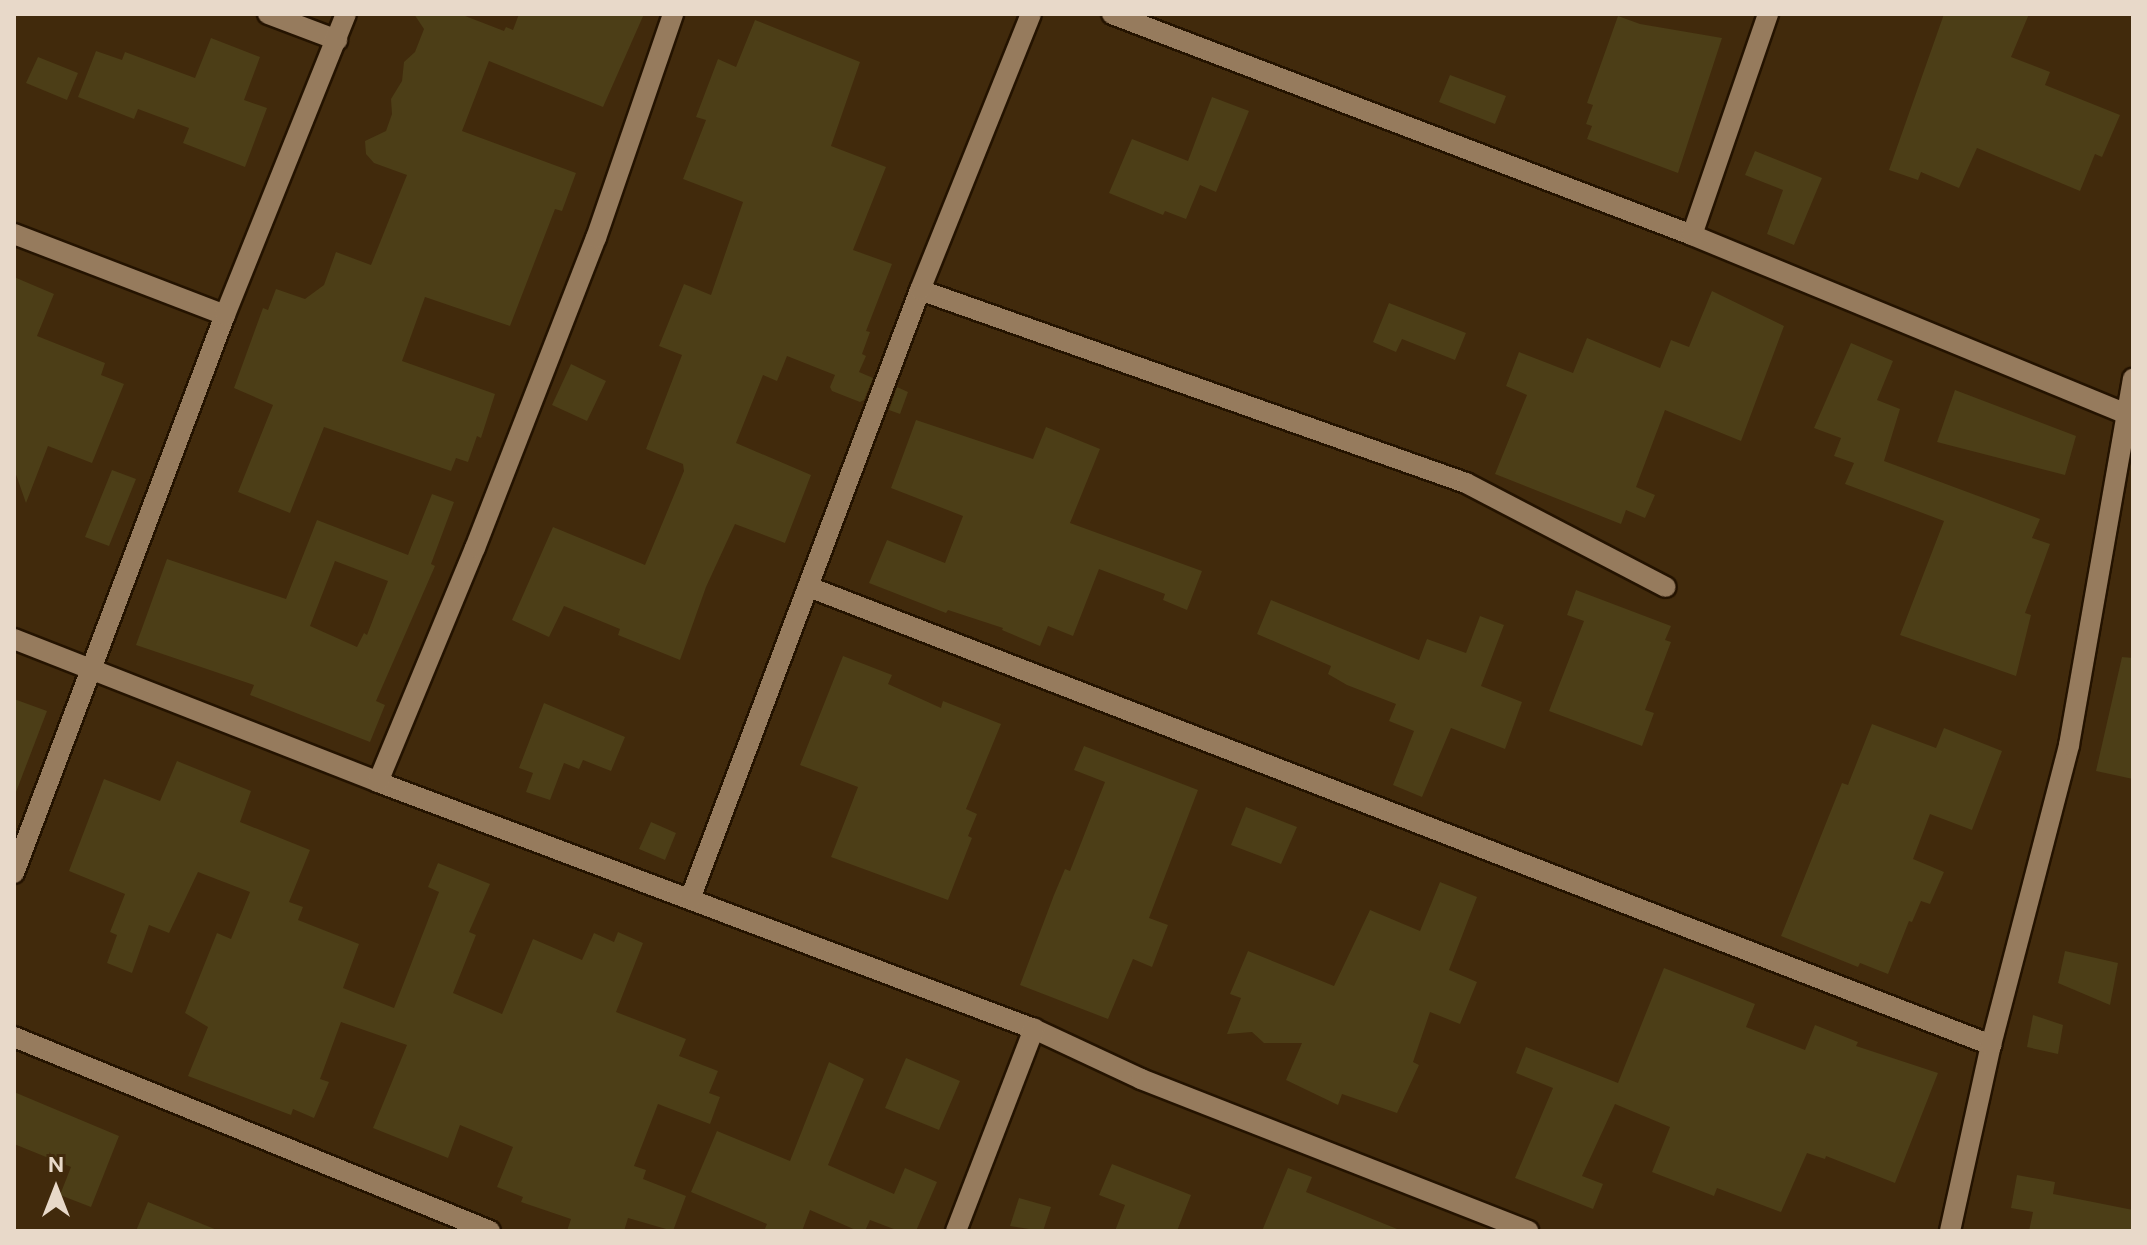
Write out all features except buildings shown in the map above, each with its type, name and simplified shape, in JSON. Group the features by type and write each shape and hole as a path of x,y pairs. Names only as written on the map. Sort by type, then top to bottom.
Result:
{"street":[{"path":"268,14 337,40"},
{"path":"14,873 225,315 346,14"},
{"path":"378,782 590,252 673,14"},
{"path":"690,899 920,290 1031,14"},
{"path":"1112,14 1692,235 2130,416"},
{"path":"1692,235 1768,14"},
{"path":"14,234 225,315"},
{"path":"920,290 1466,483 1666,587"},
{"path":"1950,1231 1991,1045 2069,745 2130,416 2133,379"},
{"path":"809,587 1991,1045"},
{"path":"14,639 92,667 378,782 1034,1029 1141,1079 1528,1231"},
{"path":"956,1231 1034,1029"},
{"path":"14,1037 490,1231"}]}
